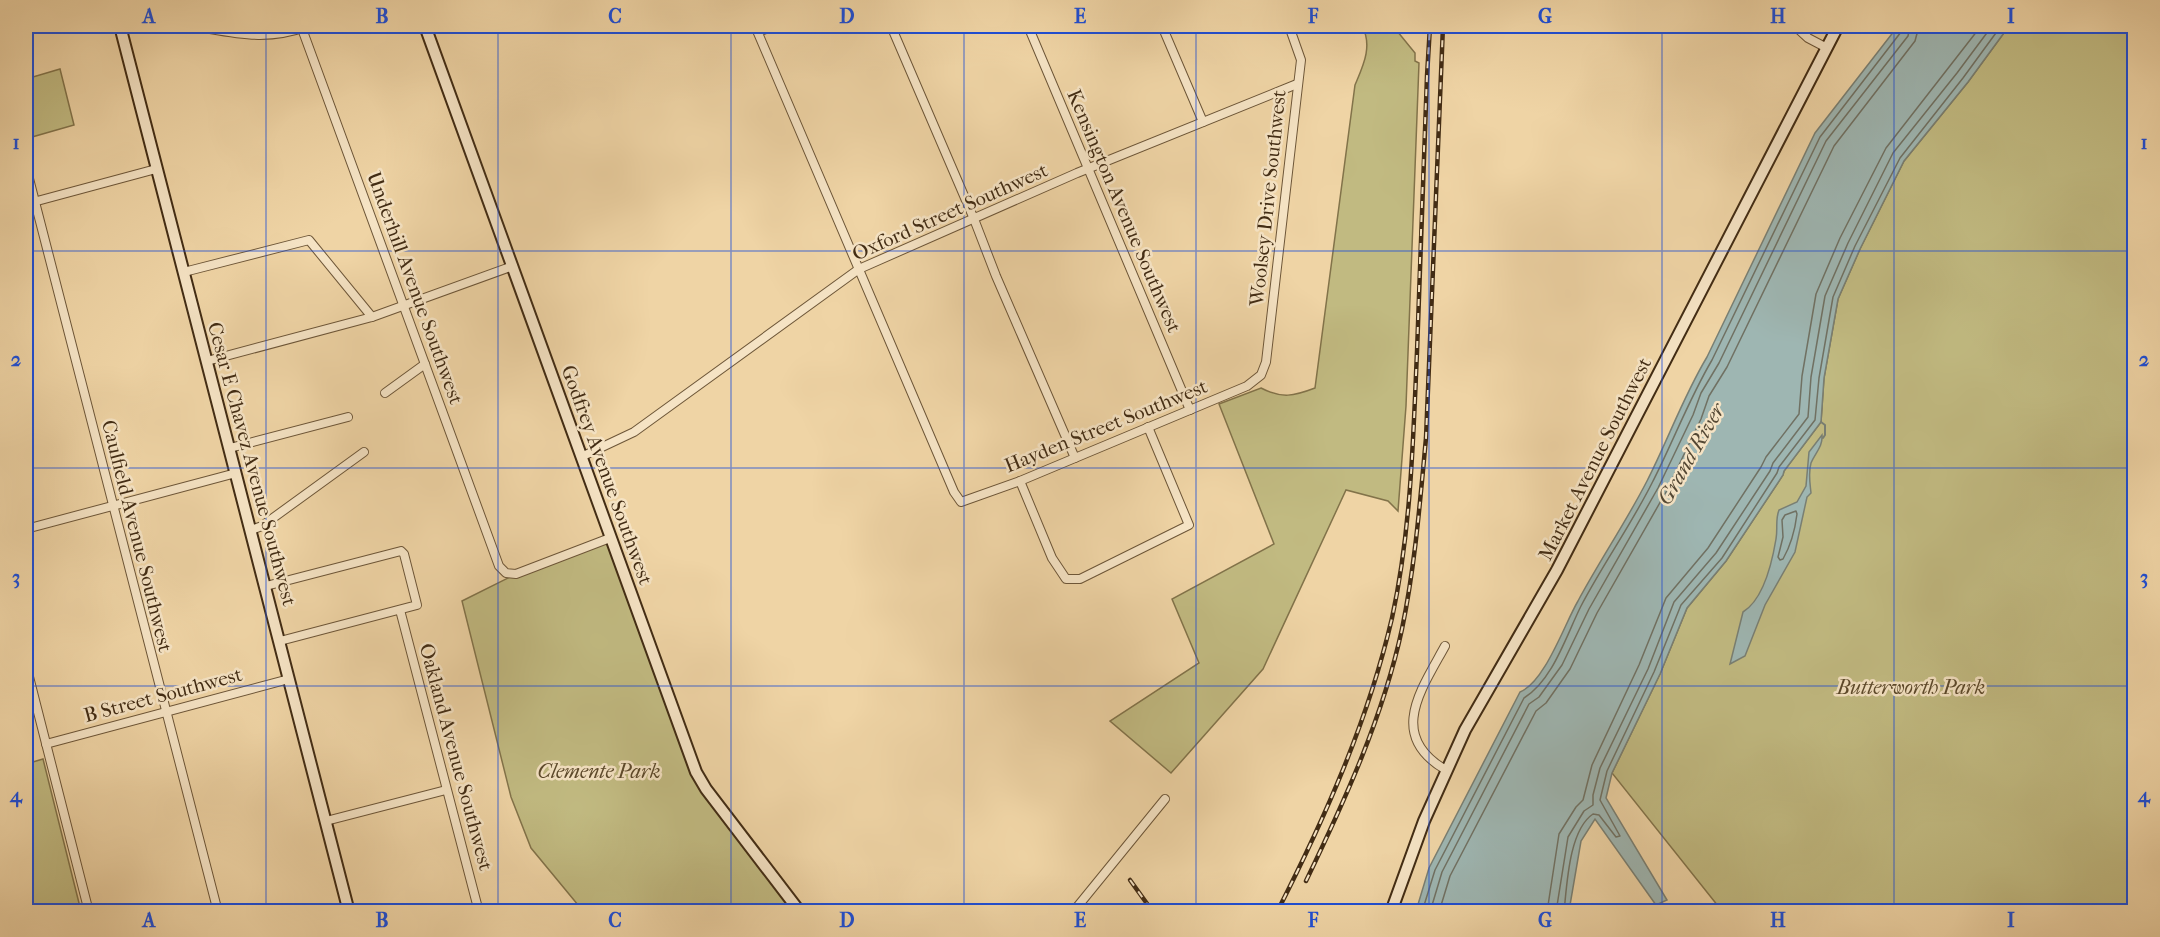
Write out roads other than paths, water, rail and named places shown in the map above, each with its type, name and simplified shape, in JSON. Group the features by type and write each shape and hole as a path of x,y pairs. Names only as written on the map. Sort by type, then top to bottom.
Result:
{"main road":[{"name":"Cesar E Chavez Avenue Southwest","path":"123,26 156,169 349,912"},
{"name":"Godfrey Avenue Southwest","path":"425,26 696,772 706,789 800,912"},
{"name":"Market Avenue Southwest","path":"1391,912 1424,821 1446,770 1485,693 1557,570 1838,26"}],"street":[{"path":"192,26 253,36 277,35 304,26"},
{"name":"Underhill Avenue Southwest","path":"304,26 497,561 503,571 512,575 610,538"},
{"path":"774,26 756,29 859,269"},
{"path":"891,26 1075,458"},
{"name":"Kensington Avenue Southwest","path":"1028,26 1190,410"},
{"path":"1162,26 1203,122"},
{"name":"Woolsey Drive Southwest","path":"1261,375 1266,362 1301,60 1289,26"},
{"path":"1795,26 1808,38 1827,48"},
{"name":"Oxford Street Southwest","path":"581,457 634,432 859,269 1088,169 1297,84"},
{"name":"Caulfield Avenue Southwest","path":"26,167 218,912"},
{"path":"26,204 156,169"},
{"path":"184,272 309,240 372,317"},
{"path":"207,362 372,317 513,266"},
{"name":"Hayden Street Southwest","path":"859,269 954,492 961,501 1020,481 1248,386 1261,375"},
{"path":"385,393 425,364"},
{"path":"230,448 348,417"},
{"path":"1020,481 1052,558 1066,579 1080,579 1189,525 1148,427"},
{"path":"251,530 265,525 364,452"},
{"path":"26,529 236,474"},
{"path":"266,586 401,551 404,554 417,605 280,641"},
{"name":"Oakland Avenue Southwest","path":"400,610 479,912"},
{"path":"1445,646 1414,707 1412,720 1414,734 1425,755 1446,770"},
{"path":"26,665 89,912"},
{"name":"B Street Southwest","path":"46,744 289,679"},
{"path":"326,821 446,790"},
{"path":"1073,912 1165,798"}],"water":[{"name":"Grand River","path":"1898,26 2009,26 1968,82 1904,161 1838,299 1824,378 1821,422 1784,471 1726,561 1687,608 1660,674 1612,773 1606,798 1667,900 1656,905 1595,819 1581,841 1569,911 1416,911 1429,868 1520,692 1538,677 1546,665 1578,601 1647,481 1690,387 1707,357 1815,133"},
{"path":"1822,435 1820,446 1810,467 1811,493 1807,497 1795,552 1765,605 1745,656 1730,664 1743,612 1762,590 1766,580 1776,539 1779,510 1797,502 1806,486 1809,452"}],"waterway":[{"path":"1821,422 1825,425 1823,438"}],"railway":[{"path":"1277,912 1312,841 1358,732 1382,656 1398,585 1407,519 1412,452 1430,26"},
{"path":"1306,881 1349,789 1374,726 1394,662 1410,582 1426,438 1443,26"},
{"path":"1130,880 1153,912"}],"park label":[{"name":"Butterworth Park","path":"1911,687"},
{"name":"Clemente Park","path":"599,771"}]}
